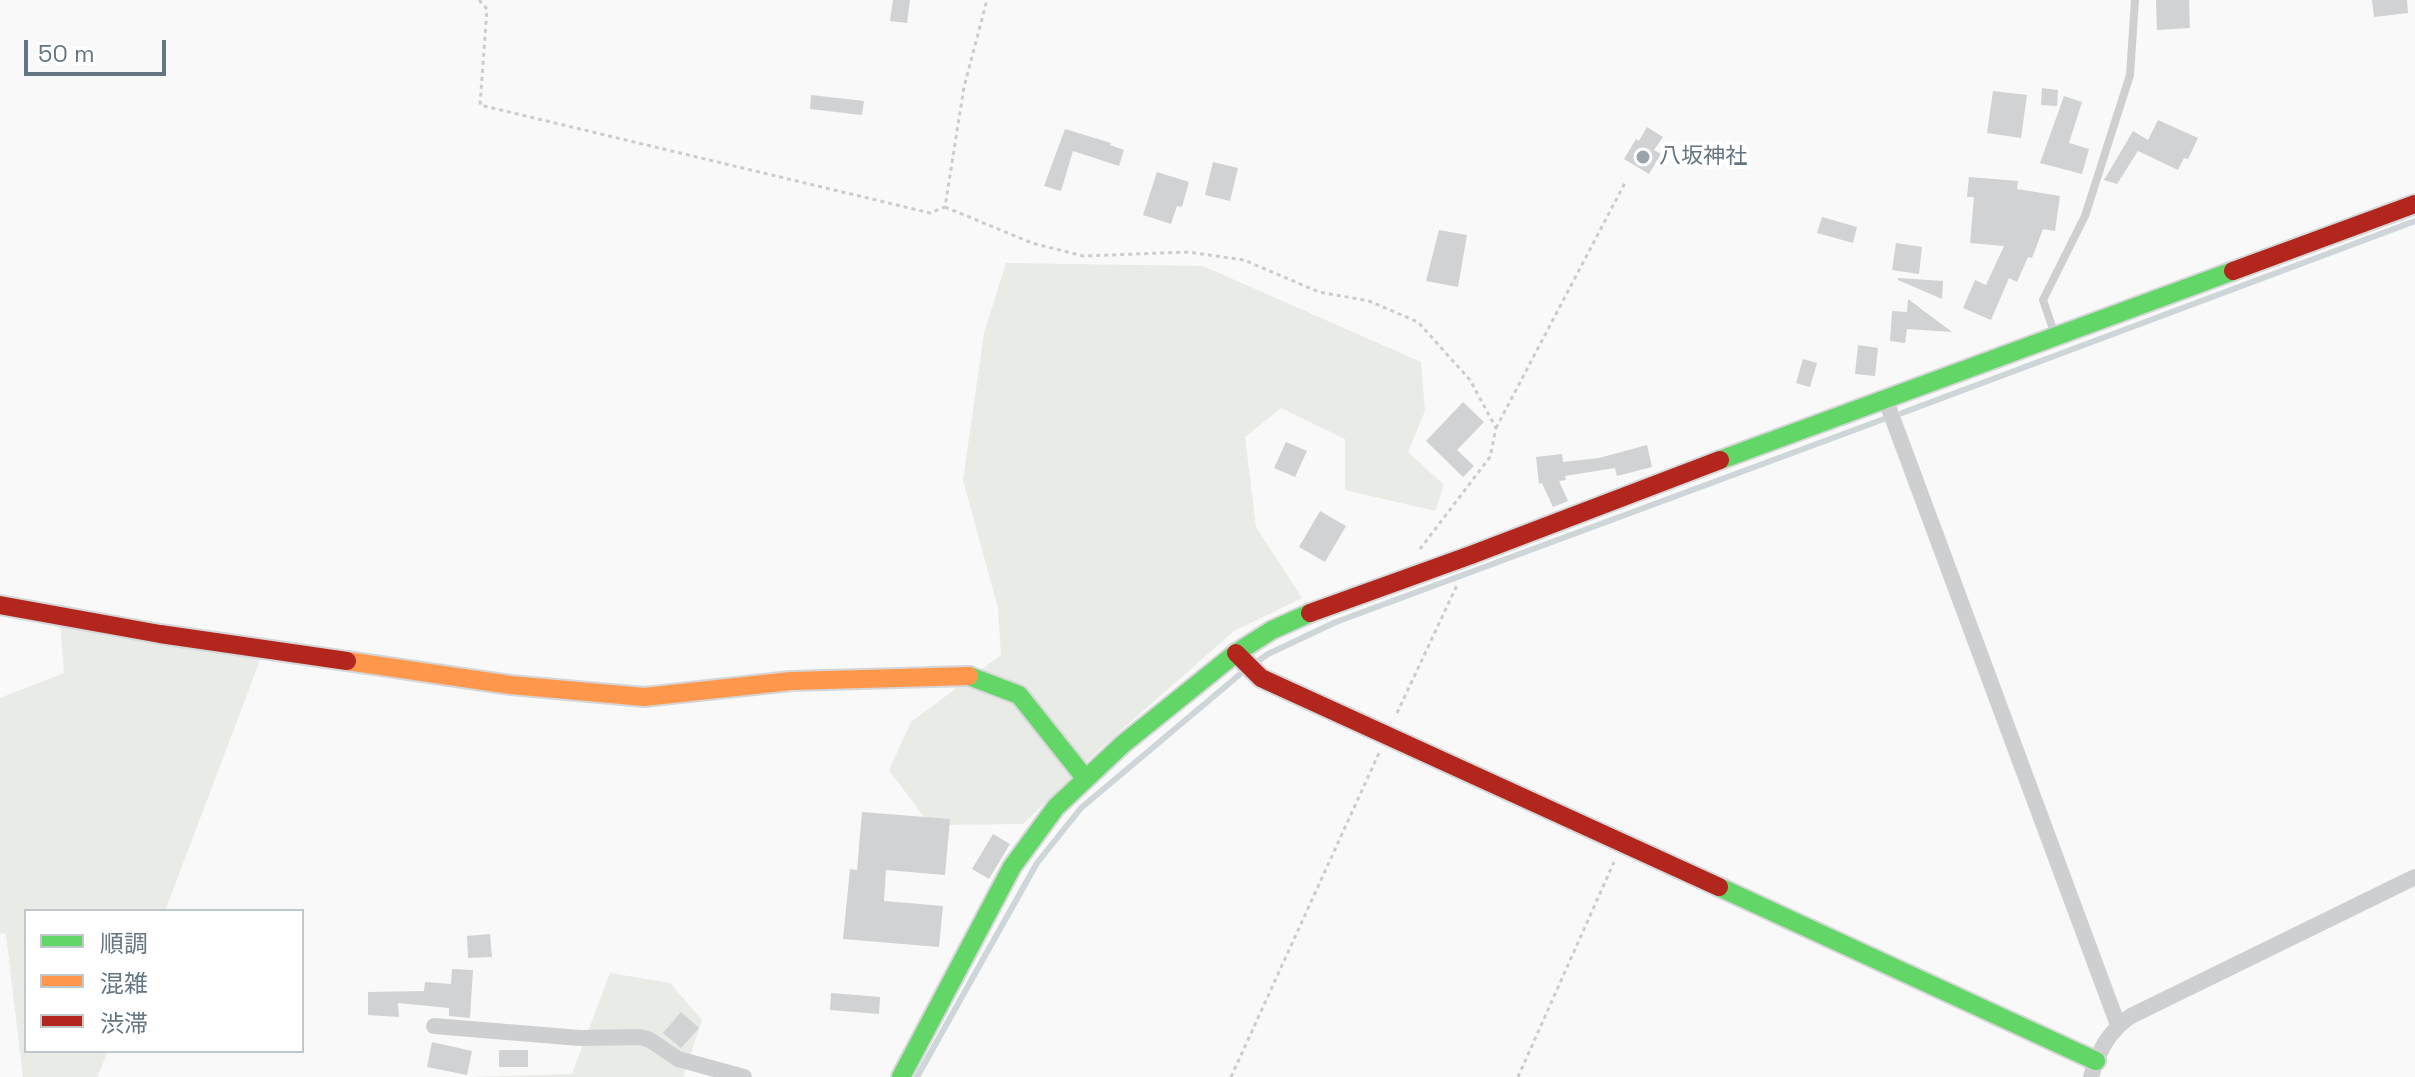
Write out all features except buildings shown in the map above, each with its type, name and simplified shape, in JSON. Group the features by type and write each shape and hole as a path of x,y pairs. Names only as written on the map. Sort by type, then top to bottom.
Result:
{"street":[{"path":"901,1077 1012,867 1056,807 1085,778 1272,630 1395,580 1471,555 1885,398 2415,204"},
{"path":"1885,398 2118,1025"},
{"path":"0,605 160,634 435,674 565,691 644,697 791,681 965,674 1019,695 1085,778"},
{"path":"1239,656 1261,678 1388,734 2093,1069 2109,1035 2118,1025 2415,877"},
{"path":"434,1026 580,1038 640,1037 650,1040 678,1059 744,1077"}],"lane":[{"path":"2055,335 2043,300 2085,216 2130,75 2135,0"}],"path":[{"path":"479,0 487,9 480,105 930,213 945,207 1032,243 1083,256 1188,252 1244,260 1319,292 1369,301 1418,322 1470,380 1496,428"},
{"path":"945,207 964,87 987,0"},
{"path":"1395,580 1490,457 1496,428 1626,181"},
{"path":"1231,1077 1458,582"},
{"path":"1518,1077 1622,844"}],"shaded area":[{"path":"1006,263 1203,266 1421,362 1425,411 1408,452 1444,485 1435,511 1345,490 1345,439 1281,408 1245,437 1256,527 1302,598 1234,631 1100,749 1023,824 930,825 889,770 911,722 1001,655 998,608 963,480 984,333"},
{"path":"60,620 262,655 166,909 24,909 24,1053 107,1053 97,1077 23,1077 6,934 0,933 0,698 64,673"},
{"path":"610,973 670,983 702,1020 683,1077 470,1077 572,1074"}],"waterway":[{"path":"1902,413 2415,221"},
{"path":"1254,664 1268,654 1336,622 1884,419"},
{"path":"917,1077 1037,863 1081,808 1245,670"}],"traffic: fast":[{"path":"1720,460 2233,271"},
{"path":"901,1077 1012,867 1056,807 1123,744 1236,653 1272,630 1310,613"},
{"path":"969,676 1019,695 1085,778"},
{"path":"1719,887 2096,1061"}],"traffic: slow":[{"path":"347,661 511,685 644,697 791,681 969,676"}],"traffic: jam":[{"path":"2233,271 2415,204"},
{"path":"1310,613 1720,460"},
{"path":"0,605 160,634 347,661"},
{"path":"1236,653 1261,678 1719,887"}],"place":[{"name":"八坂神社","path":"1643,157"}]}
